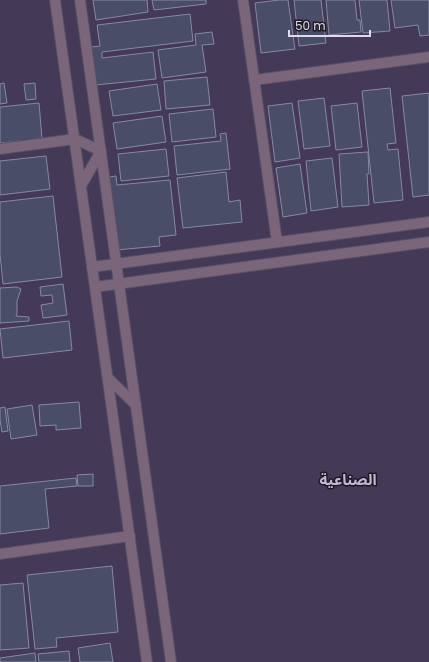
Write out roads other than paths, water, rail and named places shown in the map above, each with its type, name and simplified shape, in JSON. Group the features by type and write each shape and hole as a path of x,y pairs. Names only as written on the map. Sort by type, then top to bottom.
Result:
{"street":[{"path":"55,0 147,662"},
{"path":"80,0 171,662"},
{"path":"243,0 277,242"},
{"path":"254,80 429,56"},
{"path":"0,149 75,139 101,151"},
{"path":"81,186 101,151"},
{"path":"92,267 429,222"},
{"path":"95,287 429,242"},
{"path":"108,378 136,405"},
{"path":"0,554 130,536"}],"district":[{"name":"الصناعية","path":"348,480"}]}
